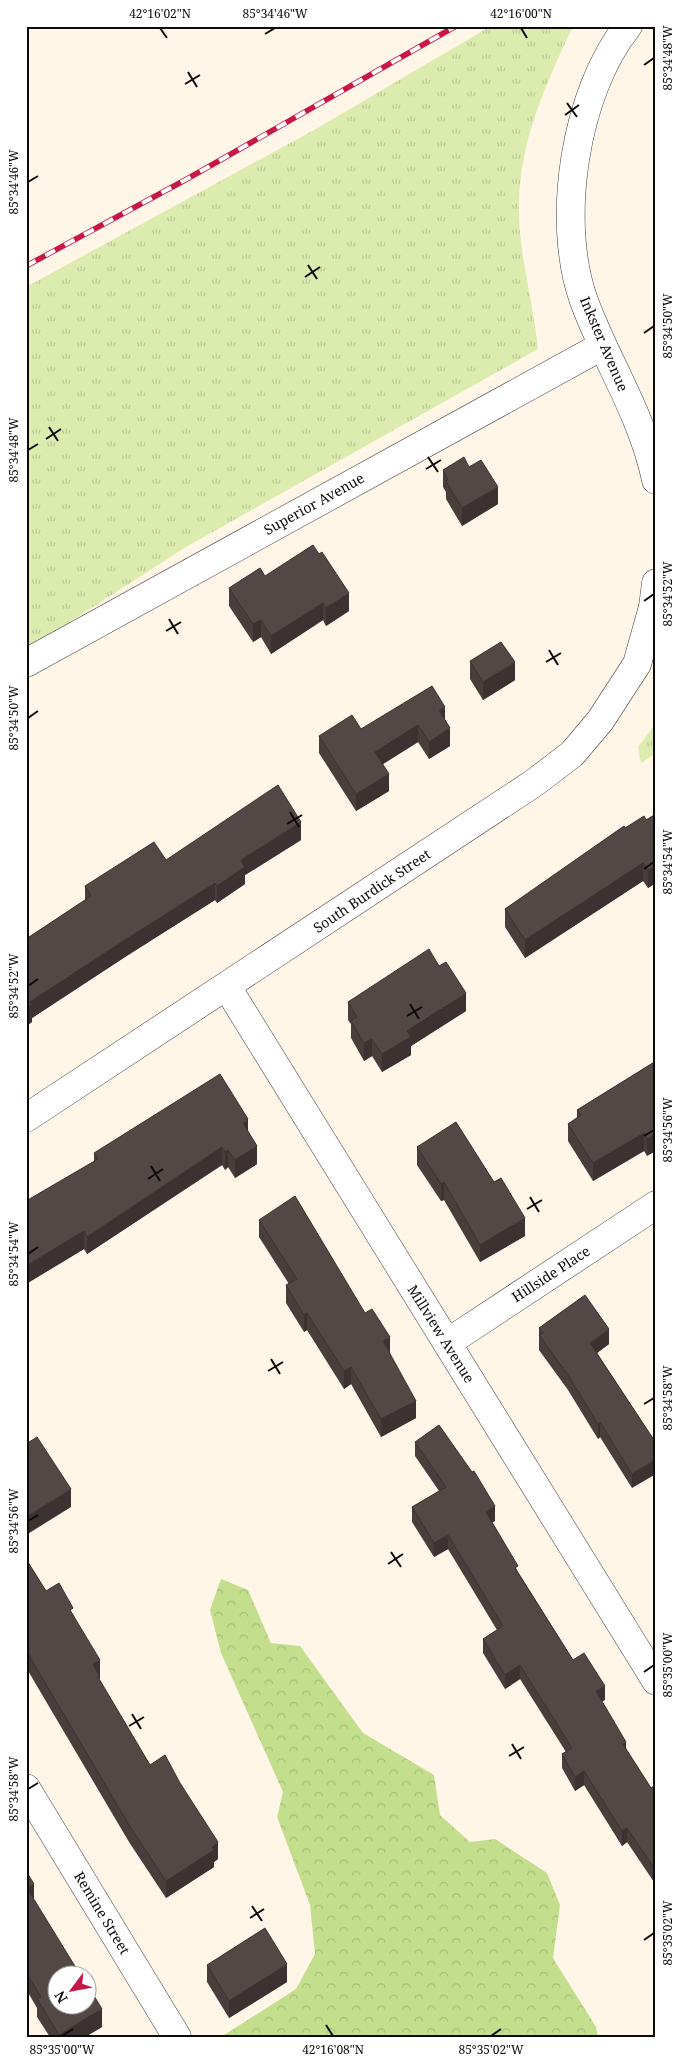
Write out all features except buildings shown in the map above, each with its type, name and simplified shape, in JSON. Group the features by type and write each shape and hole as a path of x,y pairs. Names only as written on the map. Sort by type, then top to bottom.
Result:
{"street":[{"name":"Inkster Avenue","path":"628,26 618,38 598,74 585,114 573,175 571,222 575,262 583,299 602,346 640,425 651,457 656,480"},
{"name":"Superior Avenue","path":"26,663 602,346"},
{"name":"South Burdick Street","path":"26,1118 534,783 572,754 600,721 637,664 655,599"},
{"name":"Millview Avenue","path":"227,987 656,1682"},
{"name":"Hillside Place","path":"447,1343 656,1205"},
{"name":"Remine Street","path":"26,1788 177,2037"}],"green space":[{"path":"491,26 573,26 540,101 525,151 521,177 520,233 538,349 186,547 26,650 26,287 314,130"},
{"path":"656,723 656,753 641,763 638,747"},
{"path":"221,1579 248,1590 271,1643 300,1646 363,1733 434,1775 440,1815 470,1842 495,1839 547,1873 560,1905 553,1958 596,2027 598,2037 221,2037 296,1989 315,1954 310,1905 277,1817 283,1792 221,1653 210,1610"}],"railway":[{"path":"26,266 187,179 456,26"}]}
